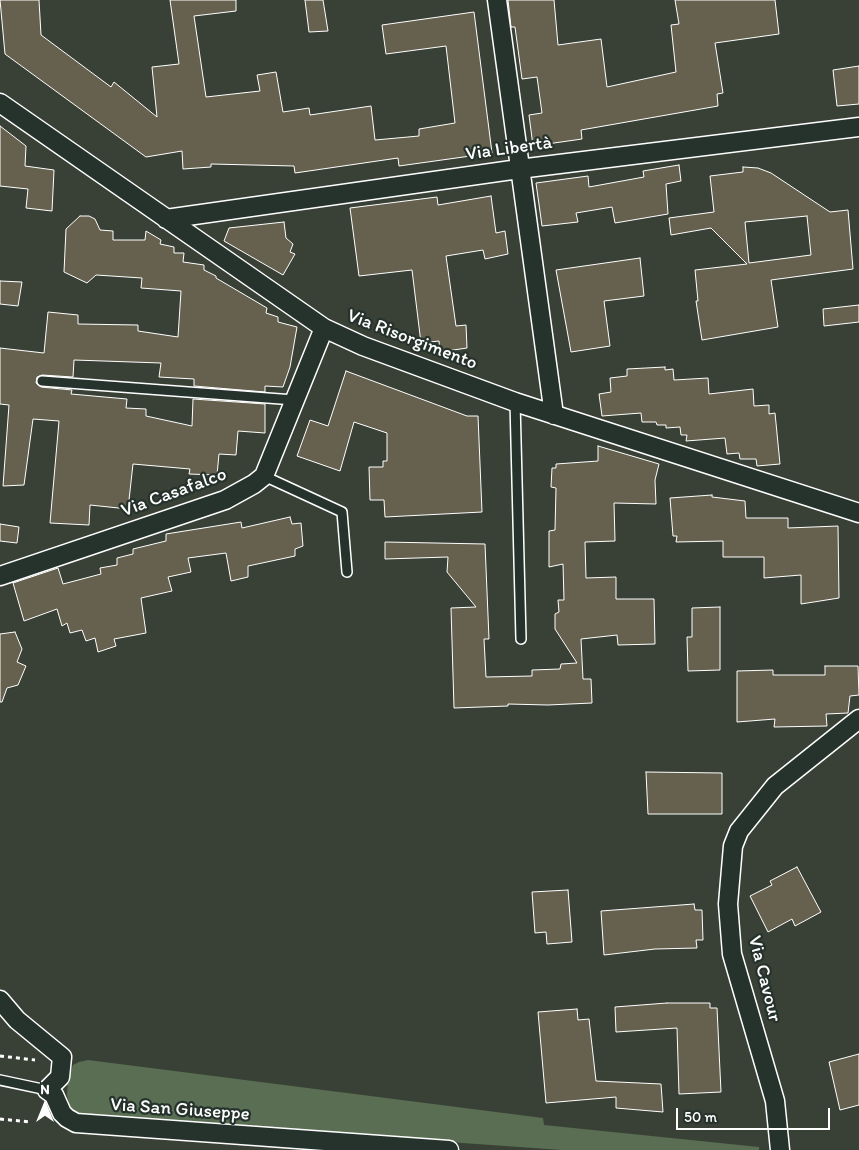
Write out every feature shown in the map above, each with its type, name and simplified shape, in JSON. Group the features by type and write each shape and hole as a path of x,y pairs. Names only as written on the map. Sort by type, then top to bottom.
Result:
{"street":[{"path":"497,0 554,415"},
{"name":"Via Risorgimento","path":"0,103 324,328 363,346 515,402 859,514"},
{"name":"Via Libertà","path":"166,219 519,169 859,127"},
{"path":"264,476 324,328"},
{"name":"Via Casafalco","path":"0,576 225,500 254,484 264,476"},
{"name":"Via Cavour","path":"780,1150 775,1100 732,954 728,904 733,846 739,831 775,786 859,718"},
{"path":"0,1000 17,1020 62,1057 60,1077 47,1090"},
{"name":"Via San Giuseppe","path":"47,1090 54,1095 62,1113 76,1123 449,1150"}],"lane":[{"path":"42,381 294,400"},
{"path":"515,402 521,639"},
{"path":"264,476 342,512 347,572"},
{"path":"0,1080 47,1090"}],"path":[{"path":"0,1056 43,1060"},
{"path":"0,1119 31,1122"}],"green space":[{"path":"88,1060 543,1118 544,1125 759,1147 759,1150 562,1150 78,1116 69,1104 67,1095 68,1079 73,1065"}],"building":[{"path":"0,0 39,0 41,35 111,87 114,82 157,117 152,67 179,64 170,0 236,0 236,11 194,16 206,97 260,91 257,75 276,72 283,112 309,108 310,115 371,106 375,140 419,136 419,129 455,123 446,46 386,54 382,25 474,12 492,153 399,166 398,158 295,173 294,166 211,164 211,167 183,169 182,151 146,157 5,54"},
{"path":"305,0 323,0 328,31 309,32"},
{"path":"508,0 554,0 558,45 601,39 607,87 676,72 671,25 679,24 675,0 775,0 779,34 715,43 723,93 717,94 718,106 581,130 582,139 533,146 529,115 542,113 537,77 522,79 515,27 511,27"},
{"path":"859,66 859,104 837,106 833,70"},
{"path":"0,126 26,146 25,166 54,170 52,211 26,208 28,189 0,186"},
{"path":"679,165 681,181 666,184 668,214 615,223 612,207 576,213 578,222 542,226 536,183 588,176 589,187 644,177 643,171"},
{"path":"743,167 758,168 771,173 830,212 848,210 853,269 771,280 778,327 702,340 696,301 698,301 695,270 747,264 711,228 671,235 669,218 714,212 710,176 743,172","holes":["807,216 811,255 749,263 745,222"]},
{"path":"491,196 496,233 505,231 508,254 485,259 483,250 446,256 456,326 466,325 467,348 440,352 439,341 421,343 412,270 359,276 350,208 437,197 438,205"},
{"path":"80,216 89,216 95,219 100,230 113,231 113,240 145,240 146,231 161,240 160,244 174,247 174,253 184,253 183,262 204,265 204,270 267,308 266,313 278,317 278,322 297,327 290,367 283,387 265,386 265,392 194,386 194,379 159,377 161,363 74,360 73,377 42,375 37,377 36,383 41,387 72,390 71,394 127,399 126,408 146,409 146,416 192,426 193,399 265,404 265,433 238,431 236,455 219,454 217,475 189,474 190,469 133,464 128,509 90,505 89,525 50,523 59,421 33,419 24,485 3,486 9,405 0,404 0,348 44,353 48,312 78,315 78,324 138,325 138,331 178,337 181,291 141,288 142,278 96,275 87,283 64,272 66,229"},
{"path":"284,222 286,238 293,244 290,252 295,254 283,275 224,241 229,228"},
{"path":"640,258 644,296 604,301 610,346 571,352 556,270"},
{"path":"0,281 22,282 18,306 0,304"},
{"path":"859,305 859,322 824,326 823,309"},
{"path":"665,367 665,370 673,369 674,380 708,378 709,394 753,389 754,406 769,405 769,414 775,413 780,464 757,466 756,459 740,459 739,453 727,454 725,438 686,441 687,435 681,435 680,427 666,428 666,425 657,425 656,422 642,422 641,413 602,416 599,394 611,392 610,378 627,376 627,369"},
{"path":"346,371 467,416 478,416 482,512 385,517 384,500 370,500 369,467 383,467 383,461 387,461 387,433 354,422 340,471 297,456 310,420 328,426"},
{"path":"598,446 659,464 655,480 656,504 614,503 615,541 585,542 586,578 616,577 616,599 654,599 655,644 618,645 617,635 581,639 583,679 591,679 592,703 508,704 508,706 454,708 451,608 476,607 447,572 448,557 385,559 385,542 485,544 489,639 484,639 486,677 532,676 532,670 560,669 561,664 577,663 555,629 555,614 559,612 558,600 564,600 563,564 549,567 549,531 555,530 556,488 551,487 552,468 556,468 556,464 598,461"},
{"path":"712,495 712,497 745,501 746,518 788,518 788,528 838,526 839,598 801,604 801,575 764,578 764,557 723,557 723,541 676,542 677,536 673,536 670,498"},
{"path":"290,517 292,524 301,523 303,546 295,549 295,556 248,566 248,577 231,581 226,553 188,558 191,572 168,577 172,591 141,598 146,633 114,639 116,646 98,652 95,638 86,641 82,630 70,633 67,623 62,626 57,609 24,621 13,583 58,568 63,584 101,574 100,568 117,565 117,558 133,554 133,549 166,541 166,534 241,522 242,528"},
{"path":"0,524 19,527 17,543 0,541"},
{"path":"720,607 720,670 688,671 687,637 692,637 692,608"},
{"path":"15,632 22,649 17,662 26,666 18,685 7,688 2,702 0,702 0,634"},
{"path":"825,666 858,666 859,695 850,696 848,713 826,714 827,726 774,727 775,719 737,722 737,671 773,670 773,675 825,675"},
{"path":"646,772 722,773 722,814 648,814"},
{"path":"797,867 821,912 795,926 792,919 768,932 750,896 772,885 770,881"},
{"path":"568,890 572,942 547,944 546,932 535,933 532,892"},
{"path":"694,904 695,910 702,910 703,940 696,940 697,948 655,949 604,955 601,911"},
{"path":"667,1003 710,1003 710,1008 717,1008 721,1092 679,1094 677,1028 616,1032 615,1007"},
{"path":"577,1009 578,1020 589,1019 596,1081 661,1084 663,1112 616,1108 616,1097 546,1103 538,1012"},
{"path":"859,1054 859,1105 840,1110 829,1062"}]}
